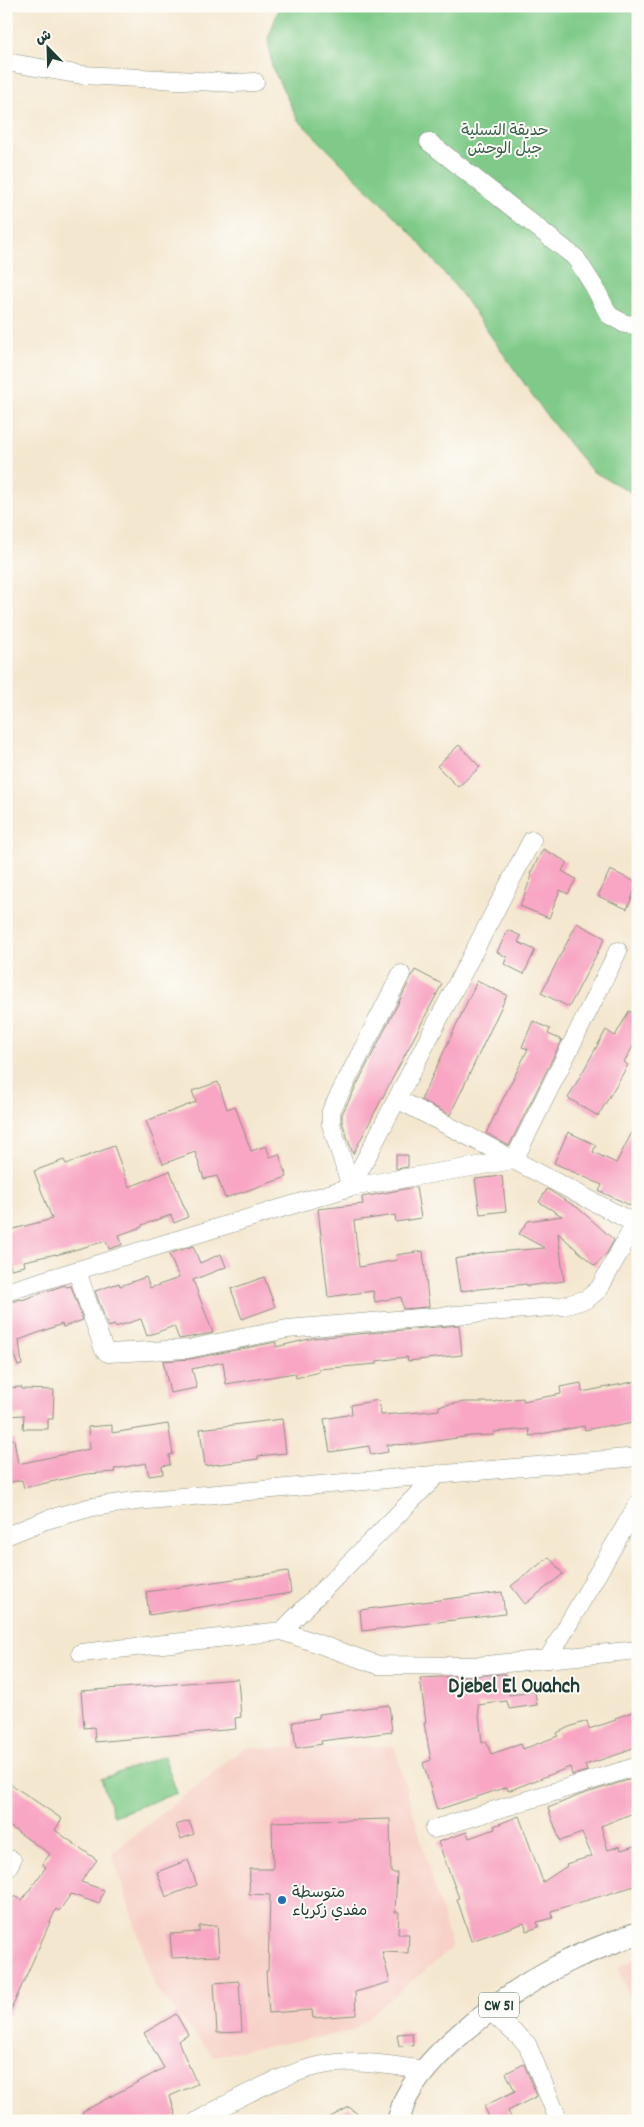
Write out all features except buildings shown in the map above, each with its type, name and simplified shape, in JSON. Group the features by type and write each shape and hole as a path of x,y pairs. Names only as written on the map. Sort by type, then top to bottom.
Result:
{"main road":[{"name":"CW 51","path":"398,2121 407,2096 425,2070 465,2030 530,1982 574,1958 638,1933"}],"street":[{"path":"6,62 82,74 236,83 255,82"},
{"path":"429,142 576,258 596,288 609,315 625,324 638,325"},
{"path":"351,1187 532,840"},
{"path":"514,1160 618,951"},
{"path":"351,1187 331,1124 331,1111 401,974"},
{"path":"77,1270 101,1346 108,1353 188,1349 287,1329 562,1306 587,1299 599,1289 637,1222 398,1099"},
{"path":"6,1292 351,1187 514,1160"},
{"path":"6,1536 92,1507 136,1501 638,1457"},
{"path":"282,1632 438,1474"},
{"path":"548,1659 638,1504"},
{"path":"6,1526 29,1527"},
{"path":"81,1653 282,1632 378,1665 476,1666 638,1650"},
{"path":"434,1829 638,1766"},
{"path":"490,2011 527,2044 559,2121"},
{"path":"197,2121 265,2086 300,2072 336,2063 375,2063 425,2070"}],"shaded area":[{"name":"متوسطة مفدي زكرياء","path":"394,1746 452,1948 352,2031 213,2056 155,1987 112,1853 244,1748"},
{"path":"638,1958 638,2022 618,1967"}],"green space":[{"name":"حديقة التسلية جبل الوحش","path":"280,6 638,6 638,496 592,471 550,420 460,292 410,232 298,120 272,67 268,39"},
{"path":"164,1756 177,1793 114,1816 101,1779"}],"place":[{"name":"متوسطة مفدي زكرياء","path":"282,1900"}],"district":[{"name":"Djebel El Ouahch","path":"514,1685"}]}
